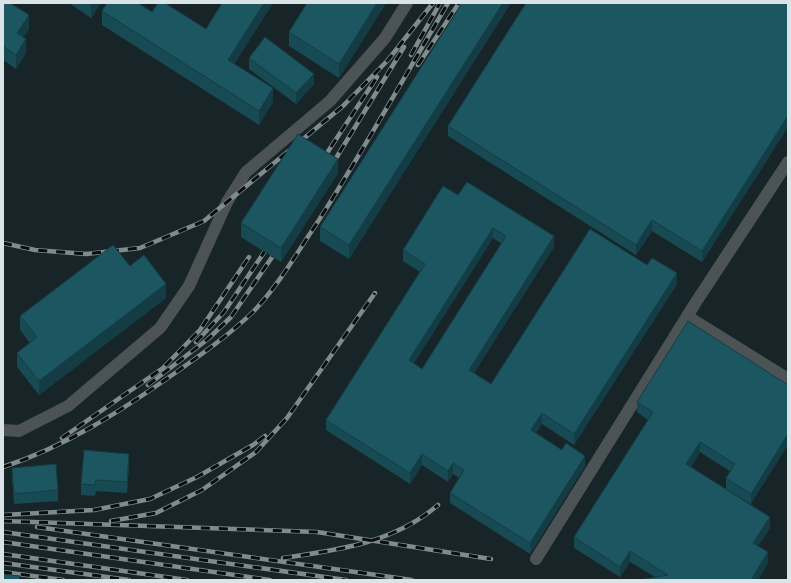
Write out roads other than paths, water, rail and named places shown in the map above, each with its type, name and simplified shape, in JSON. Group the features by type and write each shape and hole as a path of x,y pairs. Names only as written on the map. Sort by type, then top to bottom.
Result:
{"lane":[{"path":"3,430 19,431 68,406 160,328 189,286 227,202 246,172 330,101 385,38 407,3"},
{"path":"536,560 687,316 788,162"},
{"path":"687,316 788,379"}],"railway":[{"path":"3,243 35,250 86,254 140,248 204,221 343,106 388,60 433,3"},
{"path":"411,55 440,3"},
{"path":"3,467 48,449 92,427 113,414 155,387 205,351 234,329 253,312 280,279 319,220 448,3"},
{"path":"418,65 459,3"},
{"path":"330,168 404,47"},
{"path":"321,162 377,77"},
{"path":"196,342 224,312 271,242"},
{"path":"148,385 208,339 231,317 279,247"},
{"path":"62,438 163,368 200,330 249,257"},
{"path":"111,521 156,513 202,490 256,452 287,418 375,293"},
{"path":"3,515 94,510 150,499 197,477 253,445 265,436"},
{"path":"283,558 324,552 365,543 403,528 421,518 438,505"},
{"path":"3,521 317,532 491,559"},
{"path":"37,527 412,580"},
{"path":"3,532 346,580"},
{"path":"3,542 270,580"},
{"path":"3,554 187,580"},
{"path":"3,563 129,580"},
{"path":"3,572 63,580"}]}
